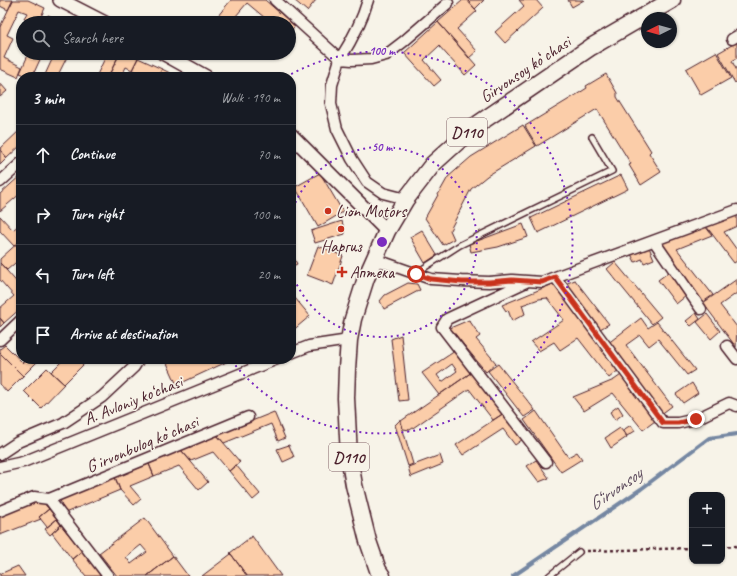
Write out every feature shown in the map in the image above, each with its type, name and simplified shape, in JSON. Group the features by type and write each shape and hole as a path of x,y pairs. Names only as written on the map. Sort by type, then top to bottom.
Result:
{"main road":[{"name":"Girvonsoy koʻchasi","path":"380,573 360,513 349,456 346,369 349,340 360,298 374,259 387,231 406,199 433,164 475,126 591,47 672,0"}],"street":[{"path":"60,0 91,16"},
{"path":"275,0 293,16"},
{"path":"368,0 361,22 340,59 332,85 331,104 337,129 352,159 368,182 383,193 406,199"},
{"path":"296,19 340,59 370,59 386,55 404,42 448,3"},
{"path":"176,60 197,72"},
{"path":"296,140 387,231"},
{"path":"0,182 16,168"},
{"path":"374,259 431,279 462,282 512,280 542,282 737,210"},
{"path":"654,241 701,309"},
{"path":"555,277 663,423 678,423 696,419 729,403 737,406"},
{"path":"528,281 447,319 442,327 546,462"},
{"path":"0,340 16,325"},
{"path":"296,351 309,346 349,340"},
{"path":"727,346 737,359"},
{"path":"0,454 18,442 63,423 102,397 136,364"},
{"name":"A. Avloniy ko‘chasi","path":"0,467 23,462 265,364"},
{"name":"Gʻirvonbuloq koʻchasi","path":"0,510 34,497 49,499 248,417"},
{"path":"49,499 108,576"}],"lane":[{"path":"416,274 460,245 612,171 592,137"},
{"path":"549,576 578,552"}],"path":[{"path":"725,547 737,546"},
{"path":"578,552 689,548"}],"building":[{"path":"0,0 13,0 8,10 0,6"},
{"path":"13,0 28,0 45,8 41,16 25,16 27,13 19,10 7,35 13,38 4,58 22,67 20,72 16,72 16,76 0,69 0,27"},
{"path":"231,0 265,0 283,16 263,16 247,3 236,16 218,16"},
{"path":"294,0 316,0 307,11"},
{"path":"463,0 467,0 477,11 457,29 477,51 469,58 438,22"},
{"path":"467,0 484,0 475,9"},
{"path":"519,0 536,0 543,8 505,43 495,32 524,6"},
{"path":"568,0 584,0 572,7"},
{"path":"438,22 476,65 465,75 439,46 424,60 441,80 434,86 404,53"},
{"path":"737,42 737,58 732,61 737,71 737,81 735,83 718,53"},
{"path":"716,52 731,78 701,95 686,69"},
{"path":"26,60 40,60 34,72 20,72"},
{"path":"52,60 66,60 60,72 46,72"},
{"path":"104,60 116,60 110,72 98,72"},
{"path":"116,60 137,60 132,70 126,67 124,72 110,72"},
{"path":"137,60 142,60 162,69 160,72 136,72 132,70"},
{"path":"162,69 168,72 160,72"},
{"path":"606,74 617,93 617,97 651,151 649,153 661,172 641,185 629,165 631,164 597,109 537,146 525,126 587,88 586,86"},
{"path":"0,83 7,91 0,97"},
{"path":"523,125 536,146 487,176 471,189 450,230 454,239 443,245 425,218 448,177 471,157"},
{"path":"16,134 16,150 7,158 0,149"},
{"path":"0,150 7,158 0,165"},
{"path":"320,173 343,212 318,227 296,186"},
{"path":"621,175 628,189 538,233 531,218"},
{"path":"16,180 16,197 0,211 0,194"},
{"path":"737,214 737,226 724,232 737,250 737,261 734,263 706,226"},
{"path":"0,216 13,230 16,227 16,244 14,246 0,231"},
{"path":"342,221 345,234 315,243 311,231"},
{"path":"523,224 528,237 498,247 471,252 469,244"},
{"path":"705,226 712,235 677,249 713,295 703,302 658,245"},
{"path":"422,230 437,255 425,263 410,237"},
{"path":"16,245 16,262 7,270 0,263 0,259"},
{"path":"648,245 654,259 644,263 642,259 635,262 630,252"},
{"path":"318,246 343,256 333,285 307,275"},
{"path":"615,262 661,317 652,324 607,269"},
{"path":"0,263 16,281 16,312 4,323 0,318 0,308 14,296 0,280"},
{"path":"669,272 686,296 676,304 658,280"},
{"path":"737,279 737,293 720,305 737,327 736,347 703,303"},
{"path":"575,280 609,324 600,329 565,284"},
{"path":"558,282 620,369 609,378 578,338 560,350 554,342 539,351 531,342 564,320 547,298 522,305 525,314 512,321 508,310 506,311 502,305"},
{"path":"408,283 417,284 420,290 384,309 380,301 385,295"},
{"path":"296,299 310,316 296,328"},
{"path":"696,313 700,319 691,326 686,321"},
{"path":"707,314 720,331 711,339 697,322"},
{"path":"0,318 4,323 0,327"},
{"path":"641,318 648,328 657,322 695,370 687,375 658,339 649,346 640,335 626,345 672,406 660,415 607,344"},
{"path":"469,320 480,336 476,339 496,363 486,372 450,328"},
{"path":"401,335 408,400 399,401 391,339"},
{"path":"5,345 16,356 16,364 35,364 23,376 0,353 0,349"},
{"path":"455,351 472,372 439,395 422,373","holes":["452,364 457,371 442,382 437,375"]},
{"path":"0,353 23,376 7,392 0,384"},
{"path":"59,364 84,364 64,384 51,372"},
{"path":"167,364 222,364 177,385"},
{"path":"498,364 535,410 524,417 488,371"},
{"path":"47,368 64,384 41,408 24,391"},
{"path":"472,372 504,413 493,420 469,389 410,430 403,429 401,421"},
{"path":"624,373 659,418 643,430 613,393 584,411 573,397 614,380"},
{"path":"692,383 698,393 683,403 676,394"},
{"path":"618,406 623,414 615,420 610,412"},
{"path":"536,411 568,457 577,452 582,459 561,472 524,420"},
{"path":"274,412 285,438 278,441 271,424 224,443 217,435"},
{"path":"504,413 523,439 515,445 503,429 463,455 456,445"},
{"path":"400,420 413,464 408,466 395,425"},
{"path":"631,425 635,431 627,436 623,430"},
{"path":"620,428 627,437 611,448 605,438"},
{"path":"217,435 240,462 229,471 213,452 191,461 181,450"},
{"path":"289,445 294,457 283,462 277,449"},
{"path":"181,450 208,482 199,490 179,466 154,476 149,464"},
{"path":"440,455 443,464 411,477 408,467"},
{"path":"536,460 549,478 539,482 527,466"},
{"path":"149,464 154,476 130,486 141,499 134,505 120,490 115,477"},
{"path":"236,465 260,494 253,500 229,471"},
{"path":"115,477 120,490 65,513 60,500"},
{"path":"40,499 49,509 39,517 41,519 0,535 0,515"},
{"path":"49,509 57,519 47,527 39,517"},
{"path":"145,518 173,556 147,576 117,576 99,553","holes":["141,545 147,552 131,564 126,557"]},
{"path":"57,519 61,525 50,535 45,529"},
{"path":"61,525 82,551 72,559 52,533"},
{"path":"252,536 281,576 247,576 230,553"},
{"path":"82,551 102,576 86,576 72,559"},
{"path":"231,554 247,576 202,576"},
{"path":"173,556 188,576 147,576"},
{"path":"18,566 25,576 0,576 0,574"}],"waterway":[{"name":"G‘irvonsoy","path":"513,576 641,489 709,438 737,434"}],"place":[{"name":"Lion Motors","path":"328,211"},
{"name":"Наргиз","path":"341,229"},
{"name":"Аптека","path":"342,272"}],"route":[{"path":"416,274 431,279 462,282 512,280 542,282 555,277 663,423 678,423 696,419"}]}
